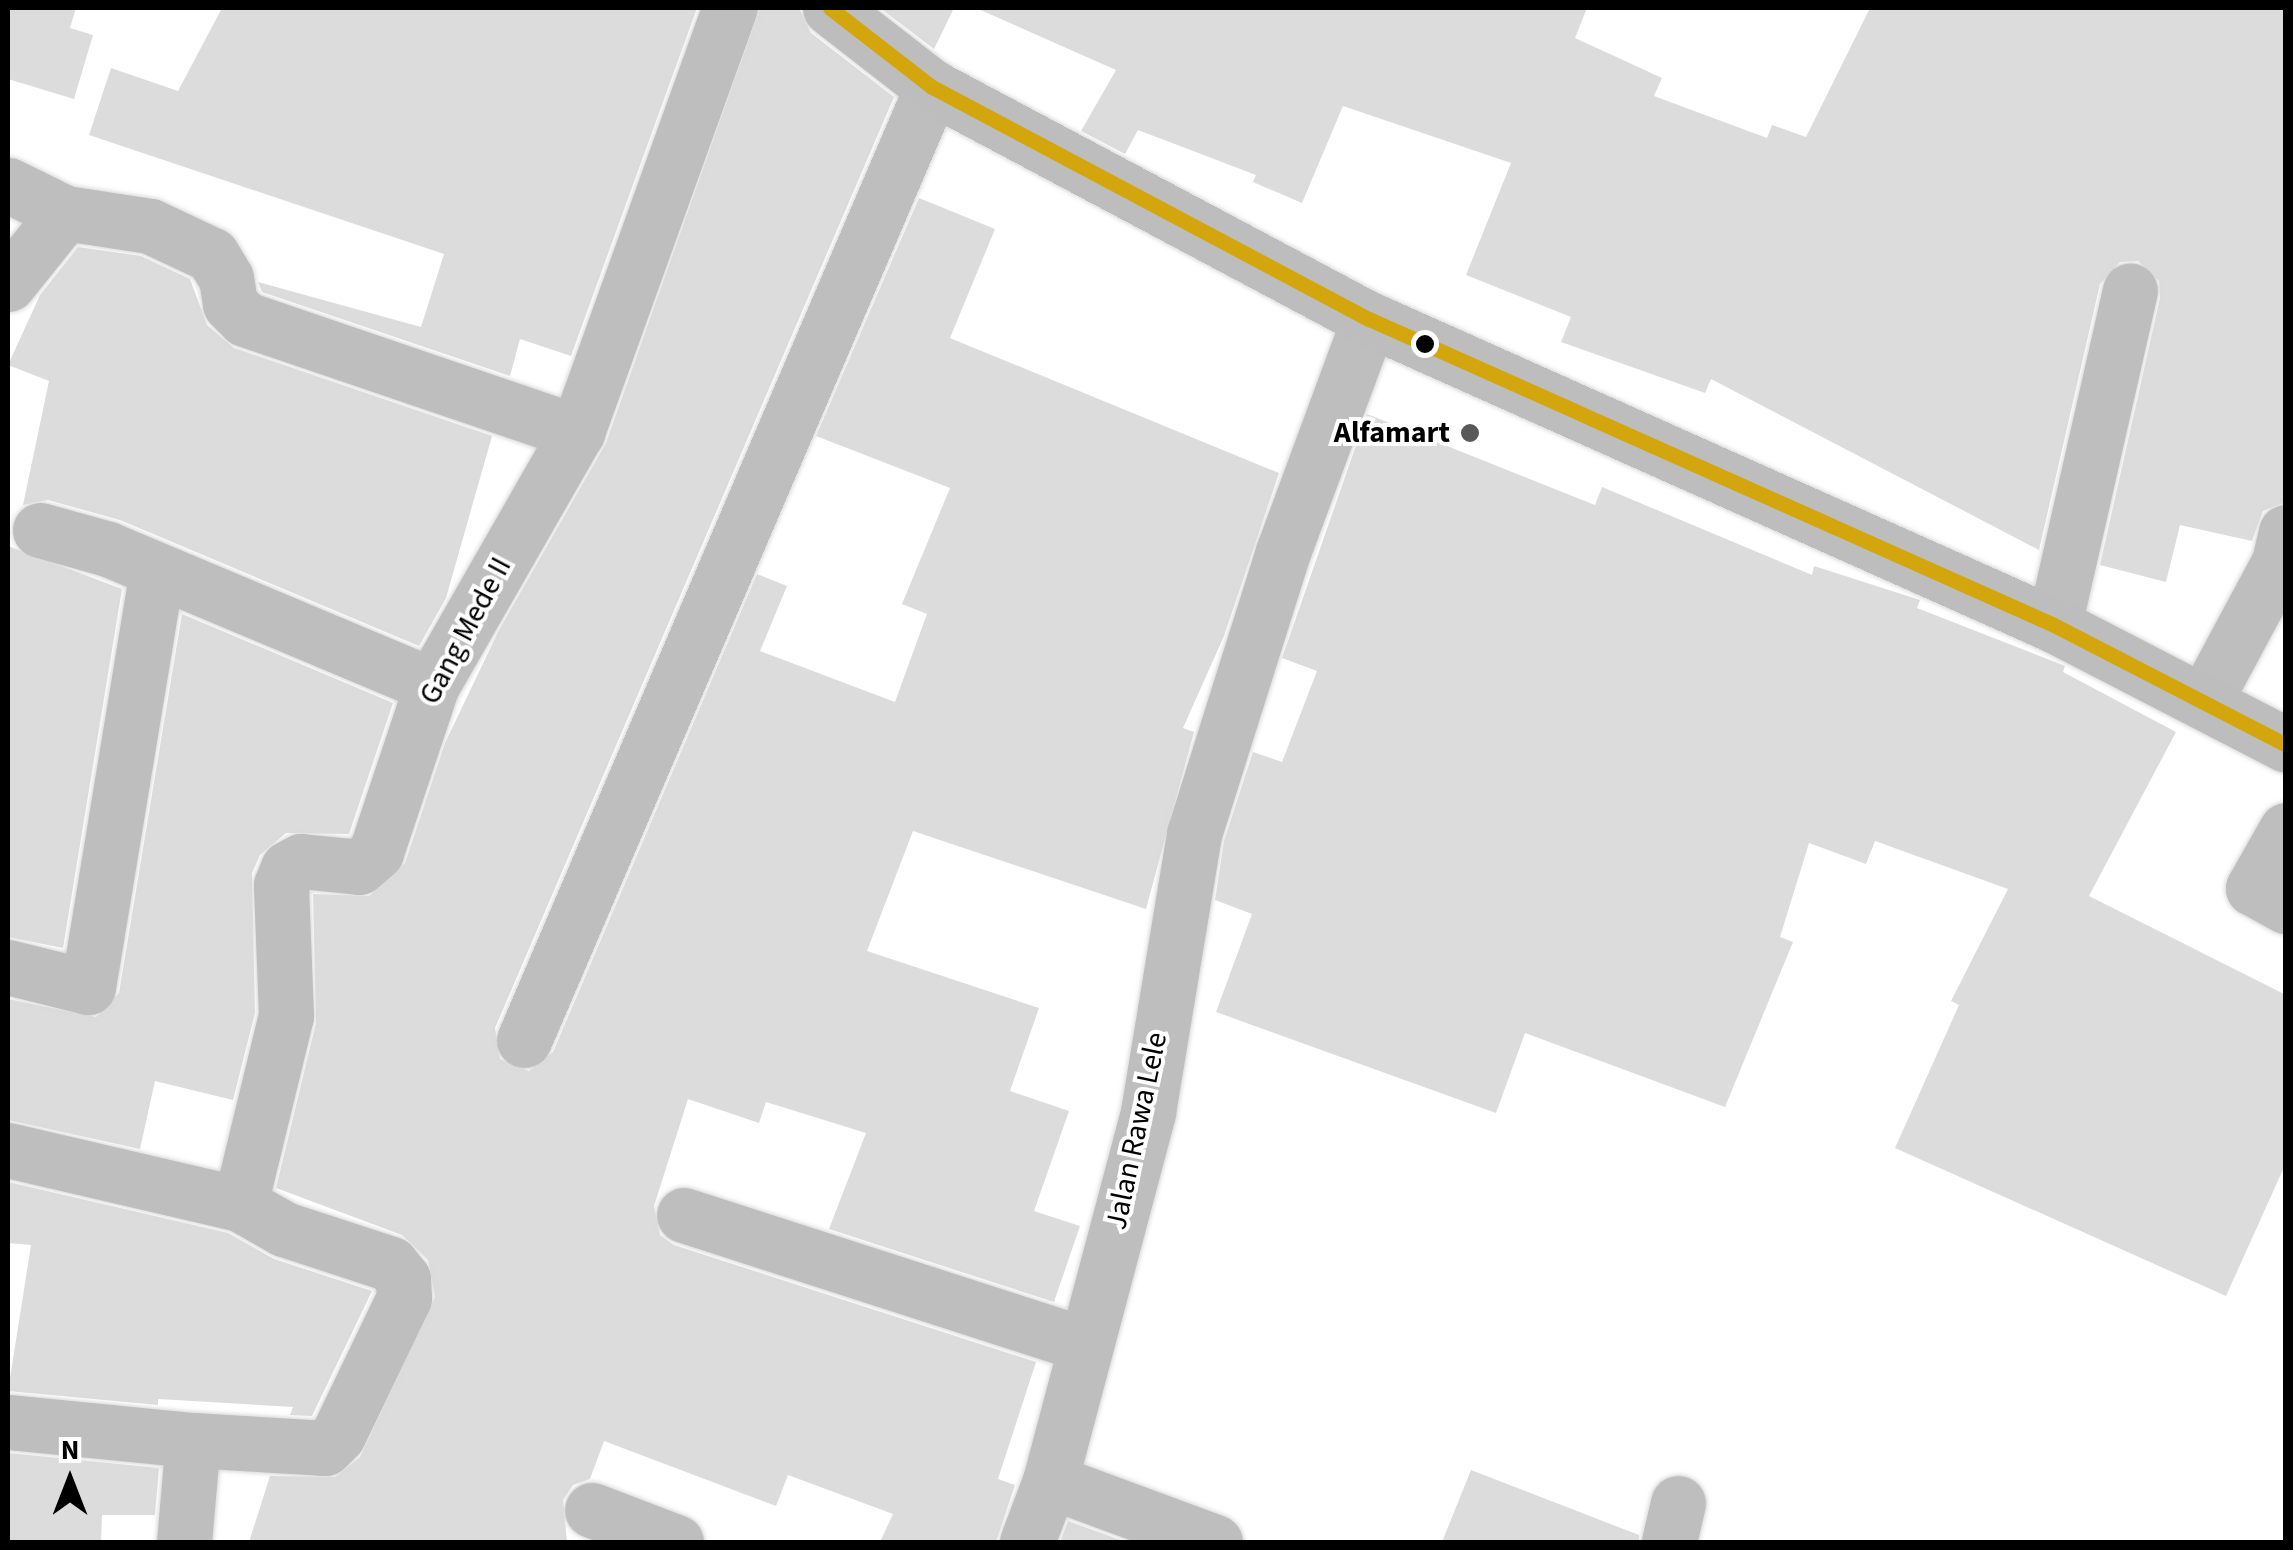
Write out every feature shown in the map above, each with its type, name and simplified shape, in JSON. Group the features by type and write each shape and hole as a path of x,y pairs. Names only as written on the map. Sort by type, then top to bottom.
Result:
{"main road":[{"path":"830,8 932,87 1370,319 2054,626 2205,700 2286,745"}],"street":[{"name":"Gang Mede II","path":"240,1204 286,1016 280,885 288,868 302,861 359,867 376,852 432,685 576,432 730,8"},
{"path":"524,1040 932,87"},
{"path":"8,185 65,213 150,226 212,255 226,278 230,304 245,319 576,432"},
{"path":"8,284 65,213"},
{"path":"2054,626 2130,291"},
{"name":"Jalan Rawa Lele","path":"1027,1542 1050,1481 1148,1112 1194,834 1283,552 1370,319"},
{"path":"40,530 156,571 432,685"},
{"path":"2205,700 2279,562 2286,532"},
{"path":"8,967 88,987 156,571"},
{"path":"2286,830 2253,888 2286,906"},
{"path":"8,1150 240,1204 284,1229 391,1264 402,1279 404,1298 338,1436 326,1448 8,1422"},
{"path":"684,1215 1086,1345"},
{"path":"184,1542 193,1440"},
{"path":"1050,1481 1216,1542"},
{"path":"592,1510 676,1542"}],"building":[{"path":"8,8 76,8 70,28 93,35 74,99 8,79"},
{"path":"222,8 697,8 571,356 520,339 510,376 262,292 258,282 421,327 444,254 89,135 111,68 178,91"},
{"path":"760,8 799,8 811,33 894,97 495,1028 500,1059 529,1071 553,1052 757,574 787,586 760,651 895,702 927,614 902,604 950,488 816,436 919,198 995,229 950,338 1279,473 1224,636 1183,728 1194,732 1146,909 913,831 867,951 1039,1008 1010,1091 1069,1111 1034,1211 1080,1226 1054,1302 829,1229 866,1133 766,1102 759,1123 688,1099 654,1206 660,1235 674,1245 1036,1362 998,1479 1015,1485 996,1542 880,1542 893,1514 788,1475 776,1506 604,1441 590,1479 573,1485 563,1500 567,1542 249,1542 270,1476 335,1477 360,1457 435,1297 428,1260 402,1235 276,1188 316,1023 313,894 369,896 405,863 445,743 499,630 606,443"},
{"path":"880,8 954,8 934,49"},
{"path":"976,8 1587,8 1575,38 1662,78 1654,96 1767,138 1772,125 1806,137 1870,8 2286,8 2286,502 2263,511 2252,541 2180,525 2166,582 2100,565 2160,298 2159,281 2138,261 2120,262 2100,284 2039,550 1711,379 1705,393 1561,342 1571,317 1466,275 1511,163 1343,106 1302,203 1253,182 1256,175 1138,130 1125,154 1081,131 1116,70"},
{"path":"78,247 141,256 190,279 207,325 234,348 492,436 446,598 419,646 120,520 48,500 23,505 49,381 8,365 40,295"},
{"path":"1367,414 1595,505 1602,487 1812,575 1814,566 1920,600 1917,608 2065,666 2063,672 2176,732 2089,896 2286,995 2286,1163 2226,1296 1895,1148 1959,1005 1951,1001 2008,889 1875,841 1866,864 1809,843 1780,937 1793,942 1725,1107 1525,1033 1496,1113 1216,1012 1252,914 1215,900 1224,841 1253,752 1282,762 1317,671 1282,658"},
{"path":"8,546 122,589 63,948 8,937"},
{"path":"182,614 393,703 349,834 286,833 260,855 252,873 255,1013 233,1100 155,1081 140,1149 8,1120 8,999 96,1017 119,993"},
{"path":"8,1182 228,1233 274,1259 372,1291 312,1416 290,1415 293,1407 158,1399 158,1405 8,1391 31,1245 8,1243"},
{"path":"8,1453 159,1468 155,1515 102,1515 101,1542 8,1542"},
{"path":"1471,1470 1639,1535 1639,1542 1442,1542"},
{"path":"1068,1521 1126,1542 1060,1542"}],"transit line":[{"path":"830,8 932,87 1369,319 2054,625 2286,745"}],"place":[{"name":"Alfamart","path":"1470,433"}]}
